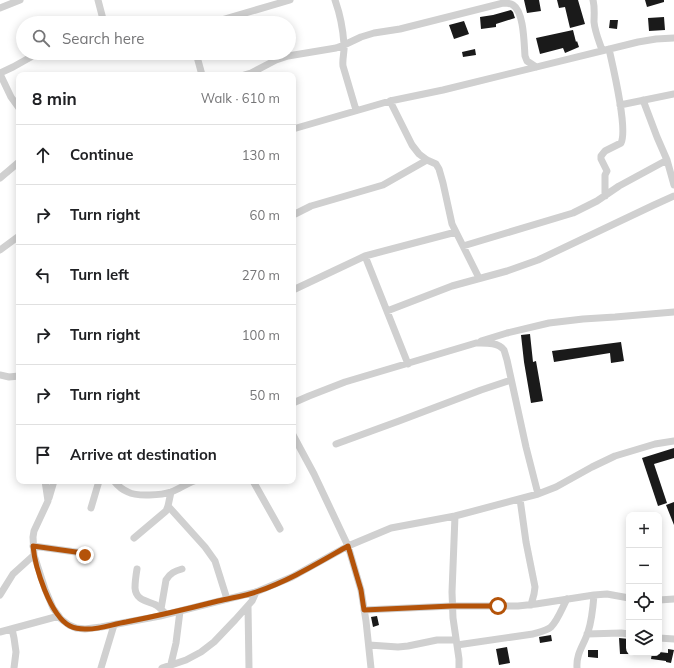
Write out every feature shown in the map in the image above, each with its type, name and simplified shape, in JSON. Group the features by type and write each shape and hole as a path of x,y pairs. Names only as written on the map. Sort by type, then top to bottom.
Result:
{"street":[{"path":"0,8 20,0"},
{"path":"98,0 102,16"},
{"path":"235,16 290,0"},
{"path":"335,0 341,20 344,45 342,60 343,66 356,110"},
{"path":"593,0 595,7 595,29 602,50"},
{"path":"296,55 321,52 374,33 400,29 507,3 514,6 518,11 521,20 525,56 530,64 536,67"},
{"path":"296,128 390,101 560,62 602,50 656,39 674,38"},
{"path":"605,196 606,171 602,156 605,151 621,143 623,140 620,105 609,49"},
{"path":"16,104 0,74 26,60"},
{"path":"198,60 201,72"},
{"path":"253,72 276,60"},
{"path":"620,105 674,94"},
{"path":"643,100 667,160 674,185"},
{"path":"390,101 412,145 419,154 436,164 439,169 452,224 480,278"},
{"path":"296,214 311,206 383,185 427,160"},
{"path":"463,246 573,212 597,201 619,186 667,160"},
{"path":"0,178 16,165"},
{"path":"387,311 452,286 507,271 538,260 674,196"},
{"path":"296,289 365,256 456,232"},
{"path":"0,250 16,238"},
{"path":"365,256 408,364"},
{"path":"296,402 345,382 507,333 549,323 674,312"},
{"path":"476,343 491,343 504,350 538,494"},
{"path":"0,375 8,377 16,376"},
{"path":"336,444 511,380"},
{"path":"296,441 314,474 348,546 361,590 372,668"},
{"path":"46,484 48,504 34,531 34,555 53,608 69,625 76,628 85,629 114,625 164,612 180,611 256,592 292,578 348,546 391,528 455,516 538,494 556,487 615,456 655,444 674,441"},
{"path":"48,498 53,484"},
{"path":"91,508 98,484"},
{"path":"116,484 129,493 143,495 157,495 171,492 188,484"},
{"path":"255,484 280,529"},
{"path":"134,538 166,511 171,492"},
{"path":"520,499 526,542 535,587 531,605"},
{"path":"168,506 209,551 215,561 227,599"},
{"path":"455,516 452,606 459,668"},
{"path":"33,546 83,553 86,560"},
{"path":"0,595 14,574 34,555"},
{"path":"137,569 135,588 137,594 141,599 155,604 164,612"},
{"path":"164,612 166,580 174,571 182,569"},
{"path":"162,668 170,667 186,660 201,652 214,642 248,606 256,592"},
{"path":"364,610 452,606 518,606 607,594 626,597"},
{"path":"577,668 577,657 587,634 592,616 594,595"},
{"path":"369,645 398,647 437,640 456,642 533,634 551,627 567,599"},
{"path":"662,600 674,599"},
{"path":"248,606 249,668"},
{"path":"170,667 176,643 180,611"},
{"path":"0,632 59,616"},
{"path":"101,668 114,625"},
{"path":"12,629 16,652 14,668"},
{"path":"587,634 626,634"},
{"path":"662,638 674,639"}],"building":[{"path":"524,0 539,0 541,11 527,13"},
{"path":"557,0 578,0 585,24 570,28 565,7 559,8"},
{"path":"645,0 664,0 664,2 647,7"},
{"path":"511,10 515,18 496,24 496,27 481,29 480,17"},
{"path":"664,17 665,30 649,31 648,18"},
{"path":"610,20 618,20 617,29 609,28"},
{"path":"464,21 469,34 454,39 449,25"},
{"path":"573,30 579,47 565,53 563,48 540,54 536,38"},
{"path":"475,49 476,55 463,57 462,52"},
{"path":"530,334 533,362 536,361 543,401 531,403 521,335"},
{"path":"621,342 624,361 611,363 610,353 554,362 552,351"},
{"path":"674,448 674,458 654,464 667,503 658,506 642,458"},
{"path":"674,502 674,525 666,505"},
{"path":"377,616 379,625 373,627 371,617"},
{"path":"551,635 552,641 540,643 539,637"},
{"path":"619,638 626,639 626,654 620,654"},
{"path":"507,647 510,663 499,665 496,649"},
{"path":"668,649 674,650 671,663 651,659 652,656 662,656 662,652 668,653"},
{"path":"588,650 598,650 598,658 588,657"}],"route":[{"path":"85,555 83,553 33,546 34,555 53,608 61,619 76,628 85,629 101,627 160,616 256,592 292,578 348,546 361,590 364,610 475,605 498,606"}]}
